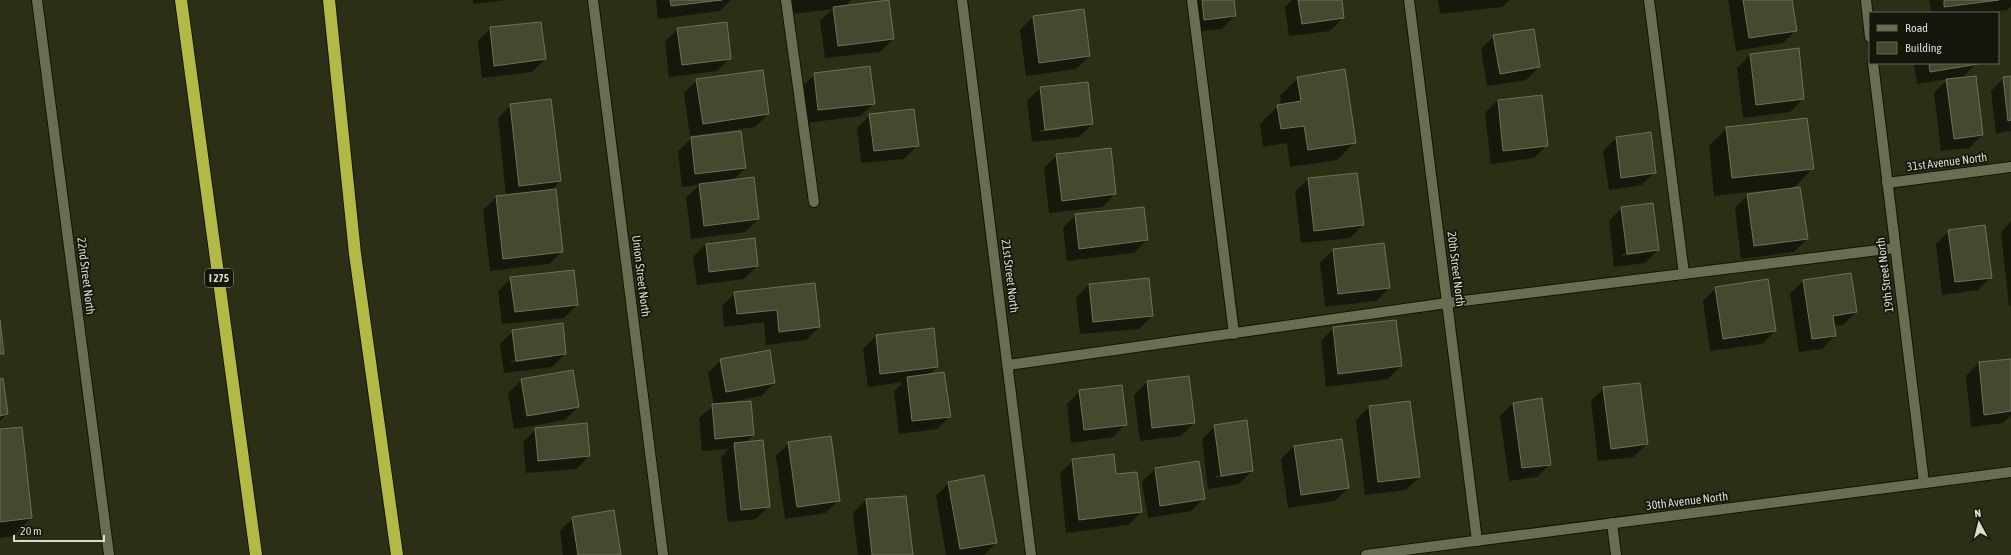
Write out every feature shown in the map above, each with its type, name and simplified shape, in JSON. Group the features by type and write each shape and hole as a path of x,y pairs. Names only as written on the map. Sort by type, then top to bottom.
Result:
{"highway":[{"name":"I 275","path":"181,0 256,555"},
{"path":"329,0 355,254 397,555"}],"street":[{"name":"22nd Street North","path":"37,0 109,555"},
{"name":"Union Street North","path":"593,0 662,555"},
{"path":"786,0 814,202"},
{"name":"21st Street North","path":"962,0 1031,555"},
{"path":"1192,0 1234,334"},
{"name":"20th Street North","path":"1409,0 1477,541"},
{"path":"1649,0 1684,274"},
{"path":"1866,0 1869,28"},
{"name":"19th Street North","path":"1873,64 1924,483"},
{"name":"31st Avenue North","path":"1887,182 2011,167"},
{"path":"1008,366 1447,304 1895,248"},
{"name":"30th Avenue North","path":"1366,555 2011,472"},
{"path":"1612,523 1616,555"}],"building":[{"path":"670,0 722,0 671,6"},
{"path":"889,0 894,39 838,46 833,7"},
{"path":"1202,0 1234,0 1236,16 1204,20"},
{"path":"1298,0 1342,0 1344,18 1302,24"},
{"path":"1743,0 1792,0 1797,31 1749,38"},
{"path":"1944,0 1999,0 1944,7"},
{"path":"1084,9 1090,56 1039,63 1033,16"},
{"path":"541,22 546,59 494,66 490,27"},
{"path":"727,22 731,59 682,65 677,28"},
{"path":"1534,29 1540,67 1500,74 1493,35"},
{"path":"1799,48 1804,99 1756,105 1750,54"},
{"path":"1929,64 1978,64 1930,72"},
{"path":"870,66 875,104 818,110 814,73"},
{"path":"1345,69 1356,143 1308,150 1304,126 1281,129 1277,105 1301,101 1297,77"},
{"path":"763,70 769,114 703,124 696,79"},
{"path":"1976,76 1983,135 1954,139 1946,79"},
{"path":"2011,76 2011,120 2008,121 2003,77"},
{"path":"1088,82 1093,124 1045,130 1040,87"},
{"path":"1542,95 1548,146 1503,151 1498,100"},
{"path":"551,99 561,181 519,186 510,104"},
{"path":"914,109 919,146 874,151 869,114"},
{"path":"1807,118 1814,169 1732,178 1726,127"},
{"path":"741,131 746,168 695,174 691,137"},
{"path":"1651,132 1656,173 1621,178 1616,137"},
{"path":"1111,148 1116,194 1062,201 1056,154"},
{"path":"1357,173 1364,225 1314,231 1308,178"},
{"path":"754,177 759,219 704,226 699,184"},
{"path":"1800,187 1808,239 1754,246 1747,194"},
{"path":"556,189 563,252 503,259 496,196"},
{"path":"1653,203 1659,250 1627,254 1621,207"},
{"path":"1144,207 1148,240 1079,249 1075,214"},
{"path":"1985,225 1992,278 1955,282 1948,230"},
{"path":"755,238 758,266 709,272 706,244"},
{"path":"1384,243 1390,288 1338,294 1333,249"},
{"path":"574,270 578,305 515,312 510,277"},
{"path":"1851,273 1857,312 1833,316 1836,336 1812,339 1803,280"},
{"path":"1149,278 1153,316 1093,322 1089,284"},
{"path":"1768,279 1776,331 1723,339 1715,287"},
{"path":"815,283 820,327 779,332 777,310 737,314 734,292"},
{"path":"0,320 4,354 0,354"},
{"path":"1396,320 1402,366 1338,374 1333,327"},
{"path":"563,323 566,354 516,361 512,330"},
{"path":"934,328 938,367 880,374 876,335"},
{"path":"770,350 775,383 726,392 720,359"},
{"path":"2011,359 2011,411 1984,415 1979,362"},
{"path":"573,370 579,407 527,416 521,379"},
{"path":"944,372 951,417 912,421 907,377"},
{"path":"1189,376 1195,423 1152,428 1147,381"},
{"path":"3,378 8,414 0,416 0,379"},
{"path":"1640,383 1648,444 1611,449 1603,387"},
{"path":"1122,385 1127,425 1084,430 1079,390"},
{"path":"1542,398 1551,465 1522,468 1513,403"},
{"path":"751,401 754,435 715,439 712,404"},
{"path":"1410,401 1420,477 1378,482 1369,406"},
{"path":"1247,420 1253,471 1221,476 1214,425"},
{"path":"587,423 590,456 538,461 535,428"},
{"path":"22,427 32,518 0,522 0,429"},
{"path":"831,436 840,501 797,507 788,442"},
{"path":"1342,439 1349,488 1301,495 1294,446"},
{"path":"763,440 770,507 741,510 734,443"},
{"path":"1114,454 1116,474 1137,472 1142,512 1079,520 1072,459"},
{"path":"1199,461 1205,499 1160,506 1155,468"},
{"path":"984,475 997,543 960,549 948,482"},
{"path":"906,496 913,555 872,555 866,499"},
{"path":"614,510 621,555 578,555 572,517"}]}
